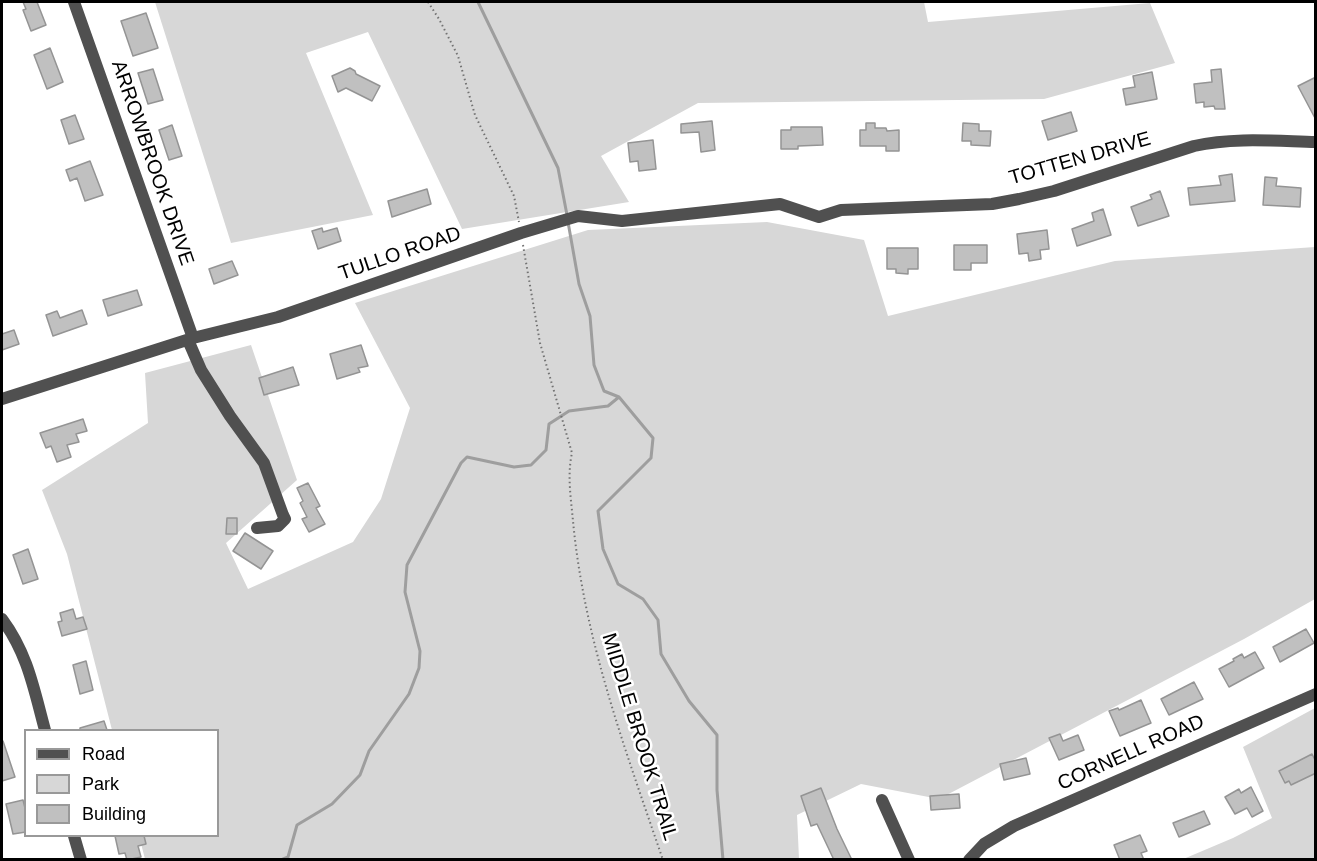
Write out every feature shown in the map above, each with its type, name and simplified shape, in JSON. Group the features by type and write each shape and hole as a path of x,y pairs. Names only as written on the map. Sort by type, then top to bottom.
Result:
{"street":[{"name":"ARROWBROOK DRIVE","path":"74,2 201,370 264,463 284,515 285,519 278,526 257,528"},
{"name":"TOTTEN DRIVE","path":"819,217 841,210 992,204 1018,200 1213,141 1316,142"},
{"name":"TULLO ROAD","path":"2,399 190,339 278,317 521,233 578,216 622,221 780,204 819,217"},
{"path":"2,619 14,635 24,656 45,729"},
{"name":"CORNELL ROAD","path":"969,860 984,844 1014,826 1316,694"},
{"path":"882,800 909,860"},
{"path":"74,837 81,860"}],"path":[{"name":"MIDDLE BROOK TRAIL","path":"428,2 459,56 475,115 514,196 540,343 572,453 569,464 577,558 599,662 617,726 663,860"}],"green space":[{"path":"155,2 924,2 928,22 1150,3 1175,63 1044,99 698,103 601,156 629,202 462,229 368,32 306,53 373,215 231,243"},
{"path":"767,222 864,240 888,316 1115,261 1315,247 1315,599 1244,639 939,799 861,784 797,815 799,859 145,859 139,837 219,837 219,729 112,729 67,554 42,490 148,423 145,373 251,345 297,480 226,543 248,589 353,542 381,499 410,408 355,303 588,230"},
{"path":"1315,708 1315,859 1181,860 1233,838 1272,818 1243,747"}],"building":[{"path":"23,2 37,2 46,25 31,31 23,10 26,9"},
{"path":"146,13 158,48 133,56 121,21"},
{"path":"50,48 63,82 47,89 34,55"},
{"path":"350,68 356,74 380,86 372,101 346,88 338,92 332,76"},
{"path":"153,69 163,100 148,104 138,73"},
{"path":"1221,69 1225,109 1215,109 1214,106 1204,107 1204,102 1196,103 1194,84 1212,82 1211,70"},
{"path":"1152,72 1157,99 1126,105 1123,89 1135,87 1133,76"},
{"path":"1316,77 1316,120 1298,86"},
{"path":"1071,112 1077,131 1048,140 1042,121"},
{"path":"75,115 84,139 69,144 61,120"},
{"path":"712,121 715,150 701,152 699,132 681,133 681,124"},
{"path":"866,123 875,123 875,128 886,128 887,131 899,130 899,151 886,151 886,146 860,146 860,130 866,130"},
{"path":"963,123 979,124 979,131 991,131 990,146 971,145 971,141 962,141"},
{"path":"172,125 182,156 169,160 159,130"},
{"path":"791,127 822,127 823,145 781,149 781,130 791,130"},
{"path":"653,140 656,169 639,171 638,161 630,162 628,143"},
{"path":"90,161 103,195 85,201 77,178 70,181 66,170"},
{"path":"1232,174 1235,201 1190,205 1188,188 1221,185 1219,176"},
{"path":"1265,177 1277,178 1276,186 1301,188 1300,207 1263,205"},
{"path":"427,189 431,204 392,217 388,201"},
{"path":"1160,191 1169,216 1138,226 1131,207 1152,199 1150,195"},
{"path":"1103,209 1111,235 1077,246 1072,229 1094,221 1092,213"},
{"path":"322,228 323,232 337,228 341,241 318,249 312,231"},
{"path":"1047,230 1049,249 1040,250 1041,259 1029,261 1028,253 1019,254 1017,234"},
{"path":"954,245 987,245 987,263 971,263 971,270 954,270"},
{"path":"887,248 918,248 918,269 908,269 908,274 896,273 896,269 887,269"},
{"path":"232,261 238,275 214,284 209,269"},
{"path":"137,290 142,305 108,316 103,300"},
{"path":"82,310 87,324 53,336 46,315 57,311 60,318"},
{"path":"14,330 19,344 2,350 2,334"},
{"path":"361,345 368,366 358,368 360,372 337,379 330,354"},
{"path":"293,367 299,385 264,395 259,378"},
{"path":"83,419 87,431 76,434 79,442 67,445 71,457 57,462 51,446 46,448 40,433"},
{"path":"308,483 320,506 316,508 325,524 309,532 302,519 307,517 300,503 303,501 297,488"},
{"path":"227,518 237,518 237,534 226,534"},
{"path":"245,533 273,551 261,569 233,551"},
{"path":"28,549 38,579 23,584 13,555"},
{"path":"73,609 76,619 83,617 87,629 62,636 58,622 62,621 60,613"},
{"path":"1306,629 1314,643 1280,662 1273,647"},
{"path":"1255,652 1264,668 1229,687 1219,669 1242,654 1244,658"},
{"path":"86,661 93,690 80,694 73,665"},
{"path":"1194,682 1203,699 1169,715 1161,699"},
{"path":"1141,700 1151,723 1120,736 1109,711 1118,708 1119,710"},
{"path":"104,721 107,729 80,729"},
{"path":"1060,734 1063,741 1078,735 1084,750 1059,760 1049,738"},
{"path":"2,741 15,777 2,781"},
{"path":"1312,754 1316,762 1316,773 1291,785 1289,781 1285,783 1279,771"},
{"path":"1026,758 1030,774 1004,780 1000,764"},
{"path":"1251,787 1263,811 1252,817 1247,808 1235,814 1225,797 1239,789 1241,793"},
{"path":"821,788 852,860 834,860 817,824 811,826 801,796"},
{"path":"959,794 960,808 931,810 930,796"},
{"path":"23,800 24,832 13,834 6,804"},
{"path":"1204,811 1210,824 1179,837 1173,823"},
{"path":"1140,835 1147,851 1141,853 1144,860 1120,860 1114,845"},
{"path":"115,837 144,837 146,844 138,846 141,857 127,860 125,853 119,854"}],"waterway":[{"path":"478,2 558,168 567,215"},
{"path":"568,222 579,284 590,316 594,365 604,391 619,397 653,438 651,458 598,511 603,549 618,584 643,599 658,620 661,654 689,701 717,735 717,790 723,860"},
{"path":"281,860 288,857 297,825 332,804 360,775 369,751 409,694 419,668 420,651 405,592 407,565 461,463 467,457 514,467 531,465 546,450 549,424 569,411 608,406 619,397"}]}
